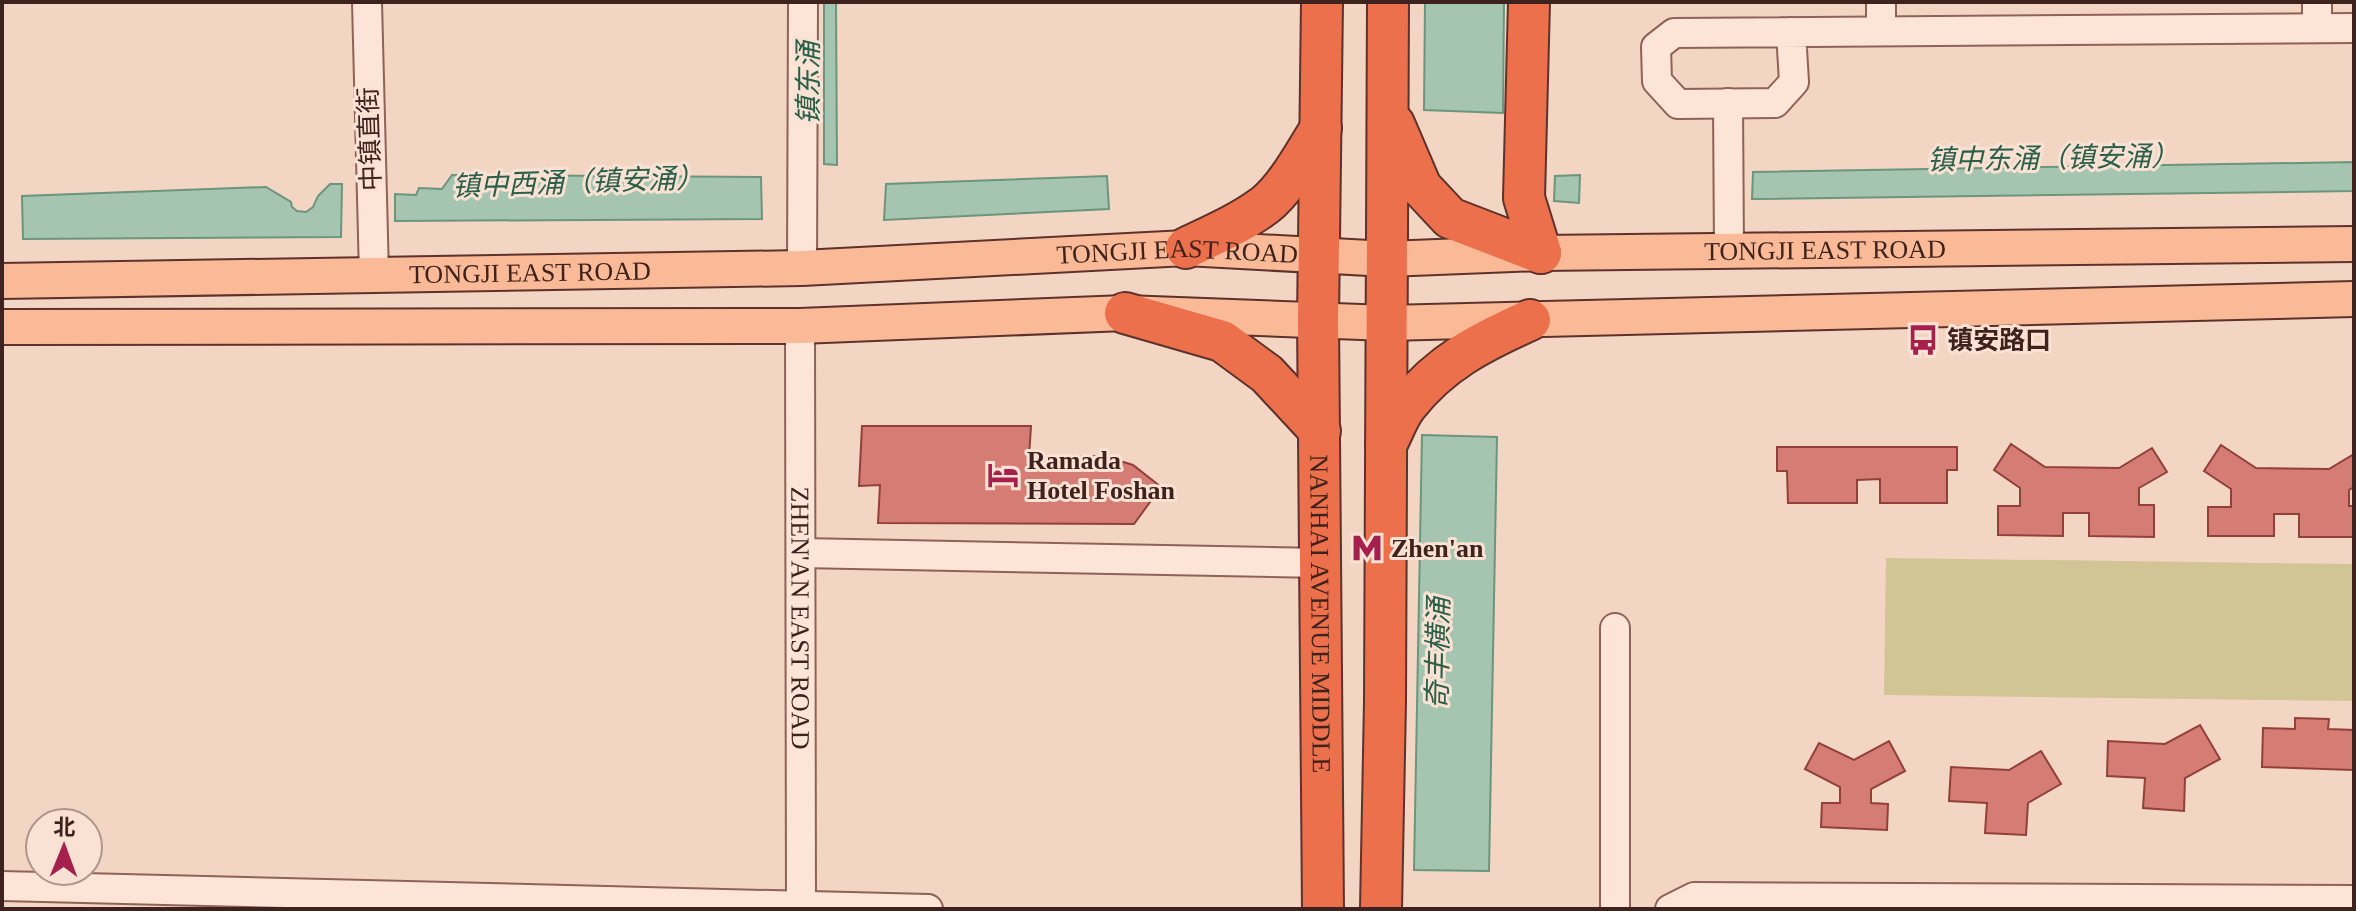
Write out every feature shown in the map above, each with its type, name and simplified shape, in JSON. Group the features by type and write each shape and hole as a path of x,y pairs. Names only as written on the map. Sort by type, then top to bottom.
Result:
{"highway":[{"name":"NANHAI AVENUE MIDDLE","path":"1322,2 1318,319 1323,909"},
{"path":"1381,909 1388,2"},
{"path":"1529,2 1524,198 1541,253"},
{"path":"1388,111 1421,187 1450,218 1541,253"},
{"path":"1186,248 1268,203 1321,128"},
{"path":"1125,313 1222,341 1267,374 1320,431"},
{"path":"1386,445 1405,407 1449,363 1479,343 1530,320"}],"main road":[{"name":"TONGJI EAST ROAD","path":"2,281 802,268 1186,248 1387,259 1541,253 2354,244"},
{"name":"TONGJI EAST ROAD","path":"2,327 800,326 1125,313 1387,323 2354,299"}],"street":[{"name":"中镇直街","path":"367,2 374,275"},
{"path":"802,268 803,2"},
{"path":"1881,2 1881,31"},
{"path":"1791,32 1794,82 1775,103 1678,104 1657,81 1656,47 1674,33 1881,31 2161,16 2317,15 2354,28"},
{"path":"1728,103 1729,251"},
{"name":"ZHEN'AN EAST ROAD","path":"800,326 801,907"},
{"path":"801,553 1321,563"},
{"path":"1615,628 1615,909"},
{"path":"2,886 928,909"},
{"path":"1670,909 1694,897 2354,900"}],"shaded area":[{"path":"1886,558 2354,564 2354,701 1884,695"}],"water":[{"path":"824,2 836,2 837,165 824,164"},
{"path":"1425,2 1504,2 1503,113 1424,110"},
{"path":"2354,162 2354,191 1752,199 1753,172"},
{"name":"镇中西涌（镇安涌）","path":"452,175 761,177 762,219 395,221 395,194 416,195 419,188 442,189"},
{"path":"1580,175 1579,203 1554,201 1555,176"},
{"path":"1107,176 1109,209 884,220 886,184"},
{"path":"330,184 342,184 341,237 23,239 22,196 266,187 291,202 297,211 306,212"},
{"name":"奇丰横涌","path":"1422,435 1497,437 1489,871 1414,870"}],"building":[{"name":"Ramada Hotel Foshan","path":"862,426 1031,426 1029,457 1104,456 1133,465 1161,487 1134,524 878,523 880,485 859,486"},
{"path":"2011,444 2045,467 2119,468 2152,448 2167,472 2139,488 2139,505 2154,505 2154,537 2089,536 2089,513 2063,513 2063,536 1998,535 1998,506 2020,506 2020,488 1994,470"},
{"path":"2221,445 2256,468 2329,469 2354,454 2354,487 2349,490 2349,506 2354,506 2354,537 2299,537 2299,514 2274,514 2274,536 2208,536 2208,507 2231,507 2231,489 2204,471"},
{"path":"1777,447 1957,447 1957,470 1947,470 1947,503 1880,503 1880,479 1857,480 1857,503 1788,503 1787,471 1777,471"},
{"path":"2295,718 2329,719 2328,729 2354,730 2353,770 2262,767 2263,728 2295,729"},
{"path":"2200,725 2220,759 2185,778 2184,811 2143,808 2145,778 2107,776 2108,741 2165,744"},
{"path":"1889,741 1905,771 1871,789 1871,803 1888,804 1887,830 1821,827 1822,803 1840,803 1840,787 1805,769 1819,743 1854,760"},
{"path":"2041,751 2061,784 2028,803 2026,835 1985,833 1987,803 1949,801 1951,767 2009,770"}],"place":[{"name":"镇安路口","path":"1923,340"},
{"name":"Ramada Hotel Foshan","path":"1003,475"},
{"name":"Zhen'an","path":"1367,548"}],"water label":[{"name":"镇东涌","path":"808,83"},
{"name":"镇中东涌（镇安涌）","path":"2053,158"}]}
